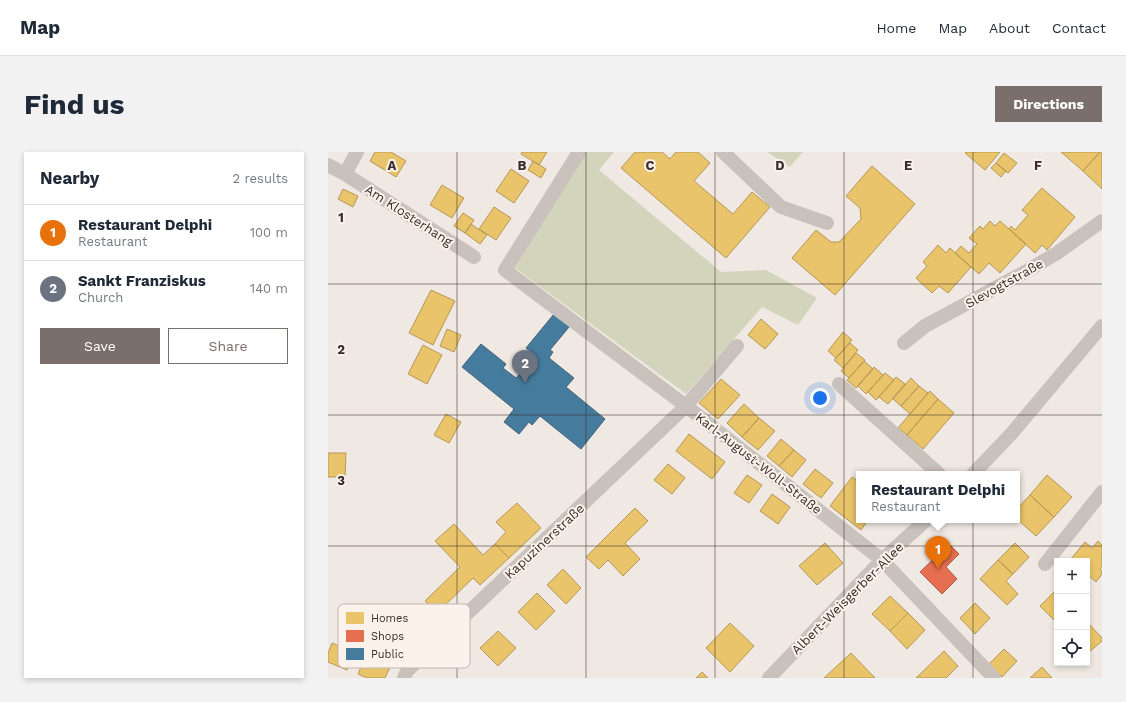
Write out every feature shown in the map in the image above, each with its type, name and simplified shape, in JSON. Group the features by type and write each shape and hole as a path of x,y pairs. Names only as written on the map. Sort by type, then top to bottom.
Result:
{"street":[{"path":"344,174 357,152"},
{"name":"Karl-August-Woll-Straße","path":"579,152 505,270 686,406 882,560 994,678"},
{"path":"723,152 781,207 826,223"},
{"name":"Am Klosterhang","path":"328,165 474,257"},
{"name":"Slevogtstraße","path":"904,343 925,326 1026,272 1057,253 1102,221"},
{"path":"976,471 1012,433 1102,326"},
{"name":"Kapuzinerstraße","path":"470,611 686,406 737,346"},
{"path":"840,384 936,471"},
{"path":"1045,564 1102,492"},
{"name":"Albert-Weisgerber-Allee","path":"769,678 882,560 923,523"},
{"name":"Kapuzinerstraße","path":"404,678 410,668"}],"green space":[{"path":"583,152 614,152 599,170 721,272 766,270 817,298 798,325 762,307 686,394 515,268"},
{"path":"767,152 803,152 790,167"}],"building: Homes":[{"path":"375,152 391,152 406,161 396,177 370,161"},
{"path":"522,152 547,152 539,165 521,154"},
{"path":"635,152 662,152 670,159 676,152 698,152 710,163 694,181 733,214 752,192 770,207 726,258 621,168"},
{"path":"1000,152 985,170 965,153"},
{"path":"1061,152 1100,152 1083,171"},
{"path":"1100,152 1102,152 1102,189 1083,171"},
{"path":"1004,153 1017,163 1008,173 996,163"},
{"path":"533,161 546,169 541,178 528,170"},
{"path":"996,163 1006,171 1001,177 991,168"},
{"path":"872,166 915,204 835,295 792,258 816,230 831,242 839,242 861,219 860,208 846,196"},
{"path":"511,169 529,181 514,203 496,191"},
{"path":"442,185 464,198 452,218 430,205"},
{"path":"1042,188 1075,217 1047,250 1042,245 1035,253 1009,229 1011,226 1015,230 1028,215 1022,210"},
{"path":"343,189 358,196 353,207 338,199"},
{"path":"494,207 511,218 496,240 479,229"},
{"path":"463,213 474,220 465,233 454,226"},
{"path":"990,221 995,226 1000,221 1026,244 1000,273 989,263 979,274 955,253 961,246 969,253 977,244 969,238 980,226 983,229"},
{"path":"471,224 487,235 480,244 465,233"},
{"path":"938,245 946,253 950,248 971,267 948,293 939,286 932,293 916,278 927,266 923,262"},
{"path":"431,290 455,301 433,345 409,333"},
{"path":"761,319 778,334 765,349 748,335"},
{"path":"447,329 461,335 454,352 440,346"},
{"path":"843,332 852,340 836,358 828,351"},
{"path":"850,343 858,350 843,368 834,360"},
{"path":"423,345 442,355 427,384 408,374"},
{"path":"856,353 865,360 849,378 841,371"},
{"path":"864,361 873,369 856,388 847,380"},
{"path":"874,367 883,375 866,394 858,386"},
{"path":"885,373 894,380 876,400 868,392"},
{"path":"896,377 905,384 888,404 879,397"},
{"path":"911,378 919,386 901,406 893,399"},
{"path":"721,379 740,395 718,419 699,403"},
{"path":"919,386 928,393 910,414 901,406"},
{"path":"930,391 938,399 907,435 898,428"},
{"path":"938,399 954,413 923,449 907,435"},
{"path":"744,404 759,418 742,437 727,423"},
{"path":"446,414 461,422 449,443 434,435"},
{"path":"759,418 775,431 758,450 742,437"},
{"path":"689,434 725,462 712,479 676,451"},
{"path":"781,439 794,450 779,466 767,456"},
{"path":"794,450 806,460 792,477 779,466"},
{"path":"328,453 346,453 345,477 328,477"},
{"path":"668,464 685,478 672,494 654,480"},
{"path":"815,469 833,483 821,498 803,484"},
{"path":"747,475 762,485 749,503 734,493"},
{"path":"1047,475 1072,497 1054,517 1030,495"},
{"path":"852,477 856,480 856,523 866,523 861,530 830,506"},
{"path":"772,494 790,507 778,524 760,511"},
{"path":"1030,495 1054,517 1036,536 1020,522 1020,506"},
{"path":"517,503 541,528 509,558 495,544 506,532 496,522"},
{"path":"635,508 648,521 625,543 640,559 623,576 608,560 599,569 586,557"},
{"path":"454,524 483,555 495,544 509,558 480,585 473,578 446,604 428,604 425,601 460,567 435,541"},
{"path":"1098,541 1102,545 1102,566 1100,569 1102,574 1096,582 1090,577 1090,558 1072,558 1085,542 1092,548"},
{"path":"825,543 843,563 817,585 799,566"},
{"path":"1015,543 1029,557 1013,574 998,560"},
{"path":"998,560 1013,574 1006,581 1018,594 1007,605 980,579"},
{"path":"563,569 581,588 566,604 547,585"},
{"path":"1054,592 1054,620 1040,606"},
{"path":"537,593 555,611 536,630 518,612"},
{"path":"890,596 908,613 890,631 872,614"},
{"path":"975,603 990,618 975,634 960,618"},
{"path":"908,613 925,630 907,649 890,631"},
{"path":"730,623 754,646 730,672 706,648"},
{"path":"1090,625 1102,638 1102,641 1090,651"},
{"path":"498,631 516,648 498,666 480,648"},
{"path":"332,643 338,645 338,666 328,662 328,653"},
{"path":"1004,649 1017,661 1002,677 989,664"},
{"path":"944,651 958,666 946,678 916,678"},
{"path":"851,653 875,678 824,678"},
{"path":"1042,667 1052,678 1030,678"},
{"path":"361,668 390,668 385,678 367,678 358,674"},
{"path":"702,672 708,678 696,678"}],"building: Shops":[{"path":"949,544 959,554 946,567 957,579 942,594 920,572"}],"building: Public":[{"path":"554,314 569,327 550,350 553,352 549,358 574,378 566,387 605,419 581,449 540,416 532,425 529,422 519,434 504,422 514,409 462,367 481,344 506,364 503,368 516,378 535,355 526,348"}],"place":[{"name":"Sankt Franziskus","path":"525,383"},
{"name":"Restaurant Delphi","path":"938,569"}]}
